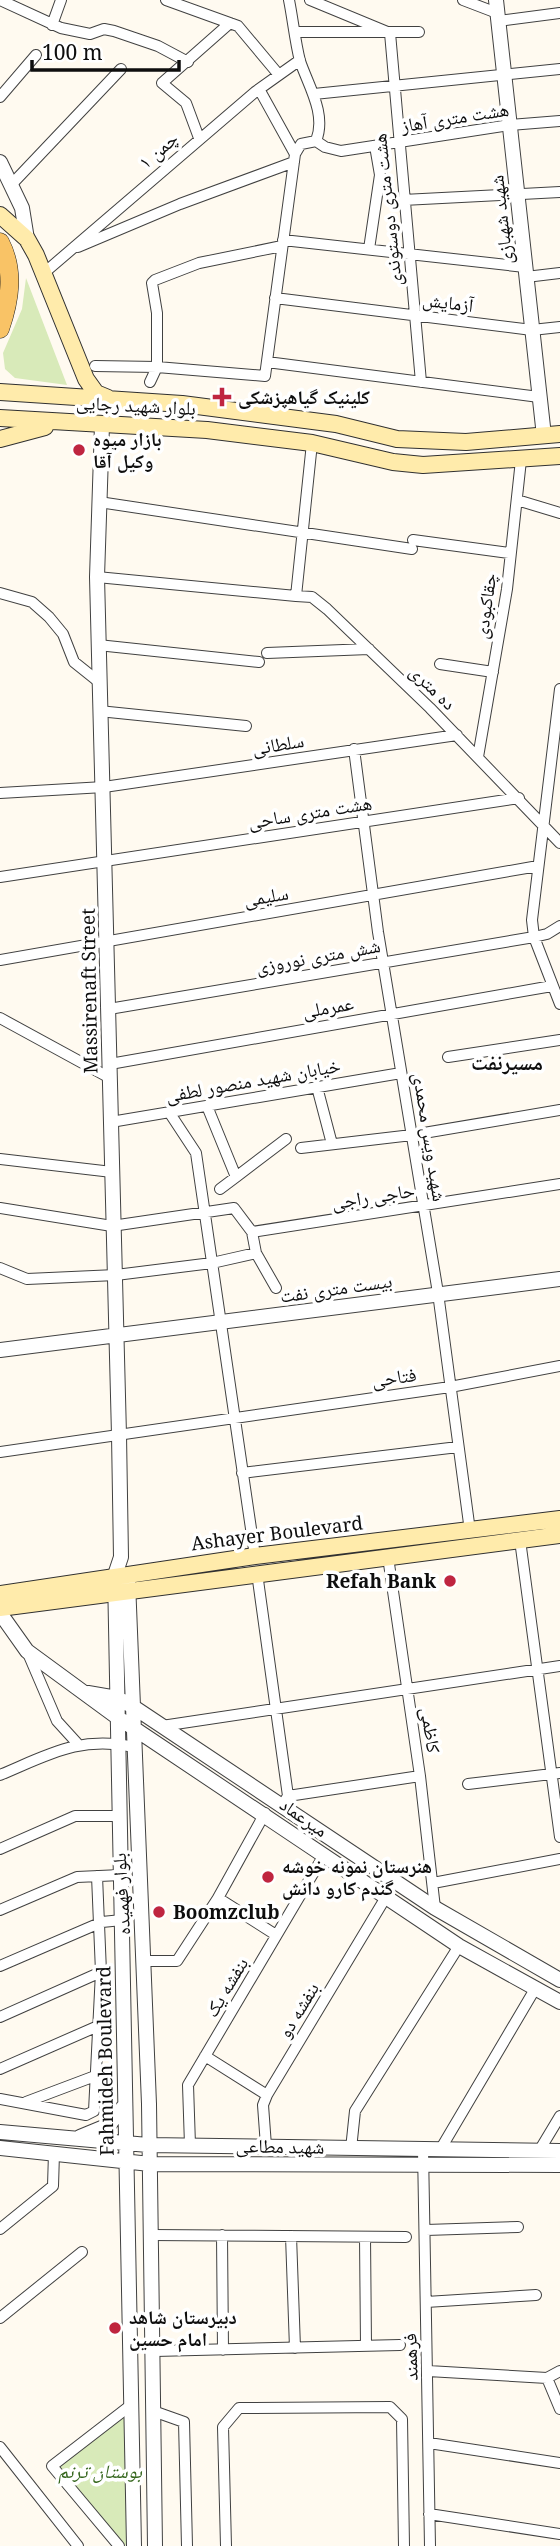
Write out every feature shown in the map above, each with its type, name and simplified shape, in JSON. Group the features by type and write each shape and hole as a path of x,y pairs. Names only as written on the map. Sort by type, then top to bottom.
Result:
{"main road":[{"path":"0,215 27,239 44,273 86,379 96,393 124,402"},
{"path":"0,242 8,262 10,279 0,329"},
{"name":"بلوار شهید رجایی","path":"0,392 182,404 336,424 390,438 466,442 552,435"},
{"name":"بلوار شهید رجایی","path":"0,418 207,430 312,443 386,460 438,466 560,456"},
{"path":"0,439 68,423"},
{"path":"386,460 390,438"},
{"name":"Ashayer Boulevard","path":"0,1610 122,1582 255,1556 560,1519"},
{"name":"Ashayer Boulevard","path":"0,1594 257,1573 560,1535"}],"street":[{"path":"52,25 61,0"},
{"path":"166,0 191,4 234,24 279,75"},
{"path":"95,366 265,376 294,158 301,144 316,141 320,132 314,94 300,60 289,0"},
{"path":"310,0 390,33"},
{"path":"464,0 497,11 560,13"},
{"path":"0,1 52,25 90,34 104,29 114,31 158,46 188,62"},
{"name":"شهید شهبازی","path":"497,11 540,397 552,435"},
{"path":"199,138 186,103 162,83 234,24"},
{"path":"295,32 419,32"},
{"name":"هشت متری دوستوندی","path":"390,33 397,143 411,254 421,382"},
{"path":"0,96 36,55"},
{"name":"چمن ۱","path":"44,273 199,138 258,89 300,60"},
{"path":"12,184 121,69"},
{"path":"314,94 504,72 560,69"},
{"path":"258,89 294,158"},
{"name":"هشت متری آهاز","path":"316,141 325,147 341,151 510,125 560,121"},
{"path":"369,249 380,176 374,146"},
{"path":"73,249 294,158"},
{"path":"0,162 24,215 27,239"},
{"path":"403,201 560,192"},
{"path":"150,382 157,368 157,313 152,283 199,262 283,243 369,249 526,272 560,273"},
{"name":"آزمایش","path":"275,299 532,330"},
{"path":"532,330 560,327"},
{"path":"267,362 540,397"},
{"name":"Massirenaft Street","path":"102,425 96,577 106,863 111,1226 116,1275 122,1582"},
{"path":"297,592 312,443"},
{"name":"چقاکبودی","path":"478,757 507,589 521,460"},
{"path":"517,500 560,513"},
{"path":"99,502 304,532 509,553"},
{"name":"ده متری","path":"96,577 297,592 312,597 369,649 558,836"},
{"path":"0,593 32,602 49,617 63,634 74,662 99,682"},
{"path":"98,645 259,662"},
{"path":"267,653 369,649"},
{"path":"440,664 493,672"},
{"path":"560,689 532,920 534,937 560,1003"},
{"path":"99,711 246,726"},
{"name":"سلطانی","path":"0,793 104,787 457,735"},
{"name":"شهید ویس محمدی","path":"354,749 383,962 438,1293 470,1531"},
{"name":"هشت متری ساحی","path":"0,877 106,863 519,798"},
{"name":"سلیمی","path":"0,960 538,866"},
{"name":"شش متری نوروزی","path":"108,1009 534,937 547,934 560,926"},
{"name":"عمرملی","path":"110,1071 391,1013 552,986"},
{"path":"0,1018 110,1071"},
{"path":"448,1057 560,1040"},
{"name":"خیابان شهید منصور لطفی","path":"111,1122 401,1073"},
{"path":"317,1087 332,1144"},
{"path":"207,1105 236,1177"},
{"path":"301,1148 412,1135 560,1110"},
{"path":"169,1112 196,1153 255,1556"},
{"path":"220,1189 286,1139"},
{"path":"0,1159 112,1172"},
{"name":"حاجی راجی","path":"252,1232 560,1184"},
{"path":"0,1208 111,1226 234,1208 252,1232 256,1253 276,1288"},
{"path":"0,1268 27,1279 116,1275 212,1263 256,1253"},
{"name":"بیست متری نفت","path":"0,1350 560,1279"},
{"name":"فتاحی","path":"0,1452 450,1387 560,1366"},
{"path":"242,1473 458,1447"},
{"path":"520,1540 556,1774 560,1838"},
{"name":"کاظمی","path":"388,1557 420,1776 435,1908"},
{"path":"257,1573 276,1708 285,1800 420,1776"},
{"name":"Fahmideh Boulevard","path":"122,1582 117,1717 134,2546"},
{"name":"بلوار فهمیده","path":"122,1582 134,1728 150,2164"},
{"path":"0,1610 27,1651 57,1721 77,1743"},
{"name":"میرعماد","path":"27,1651 87,1692 117,1717 249,1802 459,1946 560,2003"},
{"path":"160,1724 560,1666"},
{"name":"میرعماد","path":"87,1692 117,1698 132,1706 258,1788 285,1800 435,1908 560,1980"},
{"path":"0,1775 77,1743 118,1743 134,1746"},
{"path":"468,1784 556,1774"},
{"path":"249,1802 258,1788"},
{"path":"143,1961 177,1961 218,1898 265,1813"},
{"path":"0,1849 75,1816 119,1816"},
{"name":"بنفشه یک","path":"190,2145 188,2085 324,1854"},
{"path":"433,1883 560,1858"},
{"path":"0,1910 77,1877 121,1875"},
{"path":"0,2099 91,2115 96,2105 102,1922 97,1876"},
{"name":"بنفشه دو","path":"266,2146 263,2105 267,2095 386,1897"},
{"path":"218,1898 276,1935"},
{"path":"0,1966 102,1922 122,1920"},
{"path":"351,2149 355,2111 459,1946"},
{"path":"0,2017 101,1972"},
{"path":"440,2150 535,1989"},
{"path":"0,2069 98,2026"},
{"path":"205,2056 267,2095"},
{"path":"25,2102 95,2076"},
{"path":"76,2138 113,2122 124,2107 124,2097"},
{"path":"538,2151 560,2116"},
{"name":"شهید مطاعی","path":"0,2132 149,2145 560,2151"},
{"name":"شهید مطاعی","path":"1,2149 150,2164 423,2167 560,2165"},
{"name":"فرهمند","path":"424,2150 430,2546"},
{"path":"0,2229 53,2186 54,2153"},
{"path":"150,2164 155,2351 155,2546"},
{"path":"426,2230 518,2227"},
{"path":"151,2235 406,2237"},
{"path":"222,2235 223,2350"},
{"path":"291,2236 295,2348"},
{"path":"365,2237 366,2346"},
{"path":"0,2318 82,2252"},
{"path":"426,2302 536,2295"},
{"path":"155,2351 400,2345"},
{"path":"428,2371 547,2378 560,2371"},
{"path":"547,2378 560,2409"},
{"path":"119,2546 52,2466 131,2404"},
{"path":"226,2546 223,2427 239,2408 390,2407 402,2419 404,2546"},
{"path":"153,2411 184,2422 187,2546"},
{"path":"429,2443 560,2463"},
{"path":"0,2447 73,2544"},
{"path":"429,2514 560,2534"}],"green space":[{"path":"26,278 67,385 15,378 5,369 3,353 22,309"},
{"name":"بوستان ترنم","path":"127,2414 130,2546 126,2546 60,2467"}],"place":[{"name":"کلینیک گیاهپزشکی","path":"222,397"},
{"name":"بازار میوه وکیل آقا","path":"79,450"},
{"name":"Refah Bank","path":"450,1581"},
{"name":"هنرستان نمونه خوشه گندم کارو دانش","path":"268,1877"},
{"name":"Boomzclub","path":"159,1912"},
{"name":"دبیرستان شاهد امام حسین","path":"115,2328"}],"district":[{"name":"مسیرنفت","path":"507,1063"}]}
